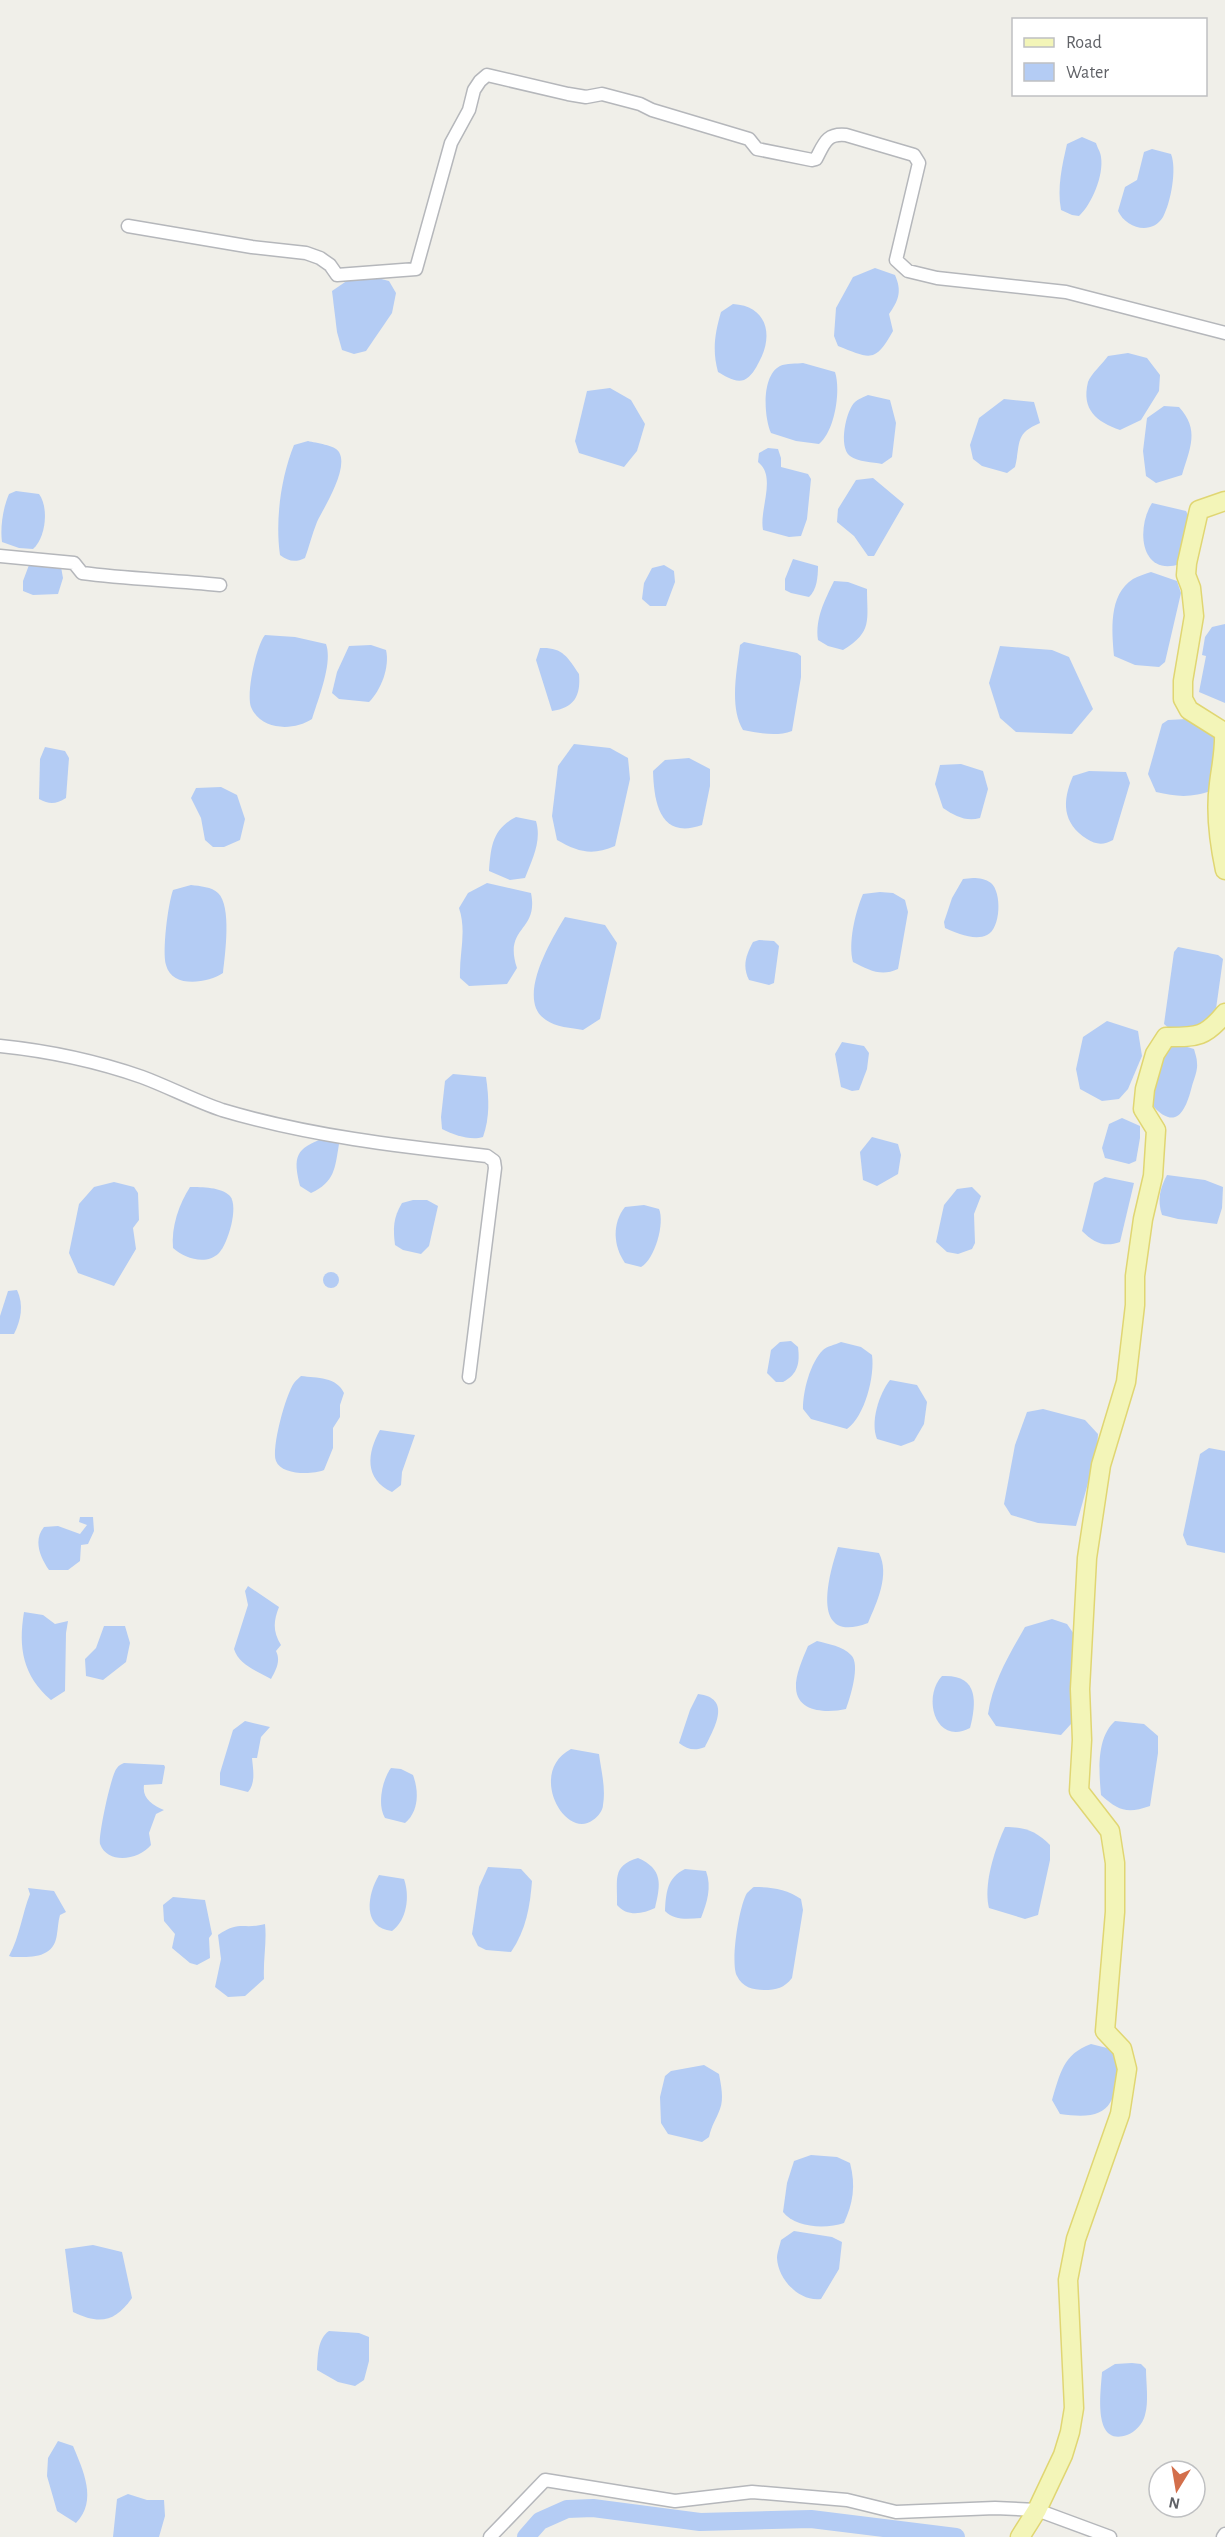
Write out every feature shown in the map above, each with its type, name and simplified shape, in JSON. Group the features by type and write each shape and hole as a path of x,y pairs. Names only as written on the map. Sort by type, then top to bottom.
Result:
{"main road":[{"path":"1225,501 1199,510 1193,530 1186,575 1191,588 1194,616 1183,690 1183,699 1189,710 1224,732 1225,745 1218,787 1218,841 1225,870"},
{"path":"1020,2537 1036,2511 1063,2456 1070,2432 1074,2408 1068,2280 1076,2239 1120,2114 1127,2069 1122,2049 1105,2031 1115,1912 1115,1863 1110,1831 1079,1791 1082,1740 1080,1689 1084,1598 1091,1518 1101,1465 1115,1425 1126,1382 1135,1305 1134,1276 1153,1176 1156,1130 1143,1109 1145,1089 1155,1054 1166,1037 1195,1037 1214,1027 1225,1013"}],"street":[{"path":"128,226 252,247 306,253 330,265 337,275 416,269 451,143 469,110 474,90 487,75 586,97 602,94 749,139 757,149 812,160 818,156 824,142 836,134 914,155 919,163 896,260 908,271 962,282 1066,292 1225,333"},
{"path":"0,556 74,563 82,573 117,578 164,579 220,585"},
{"path":"0,1046 73,1056 141,1077 221,1109 294,1128 396,1147 487,1156 494,1161 495,1168 469,1377"},
{"path":"490,2537 545,2480 675,2501 752,2492 847,2500 896,2512 995,2508 1036,2511 1110,2537"}],"water":[{"path":"1082,137 1096,143 1101,155 1101,172 1096,189 1079,216 1061,210 1060,185 1067,144"},
{"path":"1152,149 1171,154 1173,160 1172,186 1163,217 1152,226 1139,228 1127,222 1118,211 1125,187 1137,180 1144,152"},
{"path":"875,268 895,275 898,295 889,314 893,331 876,353 858,354 838,346 834,336 836,308 853,277"},
{"path":"370,276 389,281 396,293 392,313 366,351 354,354 342,350 337,332 332,291 351,278"},
{"path":"733,304 754,310 760,316 766,332 764,352 758,364 749,377 741,381 730,379 718,372 715,356 716,334 721,312"},
{"path":"1128,353 1147,358 1160,375 1159,391 1141,420 1120,430 1104,423 1093,414 1086,392 1088,382 1094,372 1108,356"},
{"path":"803,363 835,372 837,380 837,399 833,420 825,438 819,444 796,441 771,433 767,417 767,387 774,371 782,365"},
{"path":"610,388 631,400 645,424 637,451 624,467 579,453 575,441 587,391"},
{"path":"868,395 890,400 896,423 892,457 882,464 853,458 844,445 846,420 852,406 859,399"},
{"path":"1004,399 1034,402 1040,423 1022,435 1015,467 1007,473 982,466 973,459 970,445 979,418"},
{"path":"1164,406 1179,407 1189,424 1191,440 1182,475 1156,483 1146,476 1143,451 1147,418"},
{"path":"308,441 337,450 341,459 341,468 317,522 305,558 292,561 280,555 278,528 280,499 289,457 294,445"},
{"path":"768,448 778,449 781,467 808,474 811,479 807,519 801,536 789,537 763,530 767,485 764,468 758,462 759,453"},
{"path":"873,478 904,504 874,556 868,556 854,536 837,522 838,509 856,480"},
{"path":"16,491 39,494 42,500 45,522 41,538 33,549 19,548 2,542 5,505 9,494"},
{"path":"1152,503 1186,511 1189,517 1180,564 1167,566 1156,563 1149,557 1143,537 1147,513"},
{"path":"793,559 818,566 815,587 809,597 785,590 785,579"},
{"path":"43,564 61,567 63,578 58,594 33,595 23,591 23,581 29,565"},
{"path":"664,565 674,571 675,582 666,606 650,606 642,599 644,583 652,568"},
{"path":"1151,572 1177,581 1181,593 1165,662 1159,667 1135,665 1114,656 1113,614 1119,594 1133,579"},
{"path":"834,581 848,582 867,589 867,617 864,631 843,650 828,646 818,640 819,617"},
{"path":"1225,624 1225,703 1199,692 1206,656 1202,655 1205,637 1212,627"},
{"path":"265,635 295,637 326,644 328,661 324,681 312,719 305,723 287,727 270,725 262,721 251,707 250,692 253,670 258,649"},
{"path":"744,642 797,653 801,656 801,677 792,731 774,734 743,730 736,711 735,688 740,645"},
{"path":"371,645 386,650 387,657 384,678 377,691 369,702 339,699 332,693 337,672 349,646"},
{"path":"1000,646 1052,650 1069,657 1093,709 1072,734 1016,732 1000,718 989,683"},
{"path":"540,648 559,651 571,662 579,674 577,695 566,707 552,711 536,660"},
{"path":"1187,719 1206,727 1219,740 1213,790 1184,796 1156,792 1148,774 1162,724 1168,720"},
{"path":"574,744 610,748 628,758 630,779 615,846 607,849 585,851 557,840 552,816 558,766"},
{"path":"45,747 65,751 69,758 66,798 56,803 39,799 40,759"},
{"path":"689,758 710,769 710,786 702,825 688,828 677,827 668,823 662,816 655,795 653,771 665,760"},
{"path":"961,764 983,771 988,789 980,818 961,818 943,808 935,784 940,765"},
{"path":"1089,771 1126,772 1130,783 1113,840 1106,843 1094,842 1079,833 1066,811 1067,794 1073,776"},
{"path":"221,787 237,795 245,819 240,840 224,847 213,847 205,840 201,818 191,798 196,788"},
{"path":"516,817 536,821 538,836 525,878 510,880 489,871 492,847 497,833"},
{"path":"973,878 991,883 997,894 998,910 995,926 992,931 982,937 971,937 955,932 945,928 944,922 952,898 963,879"},
{"path":"487,883 531,893 532,906 530,915 514,944 517,968 507,984 469,986 460,978 463,934 459,908 468,893"},
{"path":"191,885 209,888 218,893 225,908 227,931 223,973 209,979 191,982 175,978 170,973 166,965 165,939 173,890"},
{"path":"893,893 905,900 908,912 898,969 886,972 870,970 853,962 851,946 857,910 863,894"},
{"path":"565,917 605,925 617,943 600,1019 583,1030 559,1026 546,1020 537,1011 534,999 535,985 545,954"},
{"path":"774,941 779,946 774,983 769,985 749,980 746,970 748,951 753,942"},
{"path":"1178,947 1218,955 1223,959 1215,1016 1200,1029 1170,1029 1164,1024 1174,952"},
{"path":"1107,1021 1138,1031 1142,1056 1128,1089 1119,1099 1102,1101 1080,1089 1076,1069 1083,1037"},
{"path":"842,1042 864,1046 869,1053 867,1069 859,1090 852,1091 841,1087 835,1054"},
{"path":"1174,1043 1194,1049 1197,1066 1186,1104 1178,1116 1173,1118 1159,1112 1151,1104 1160,1053"},
{"path":"453,1074 486,1077 488,1107 483,1137 468,1138 442,1129 445,1081"},
{"path":"1122,1118 1140,1126 1136,1161 1129,1164 1105,1158 1102,1148 1109,1124"},
{"path":"872,1137 898,1144 901,1155 898,1174 877,1186 863,1180 860,1152"},
{"path":"325,1138 339,1144 335,1167 325,1184 311,1193 300,1186 297,1161 302,1150"},
{"path":"1167,1175 1205,1180 1223,1187 1222,1208 1217,1224 1162,1215 1160,1194"},
{"path":"1105,1177 1134,1183 1120,1242 1114,1244 1095,1241 1082,1231 1094,1183"},
{"path":"114,1182 134,1187 138,1193 139,1220 133,1228 136,1249 114,1286 78,1273 69,1253 79,1204 94,1187"},
{"path":"190,1187 222,1191 230,1196 232,1201 233,1216 226,1241 219,1253 208,1259 195,1259 173,1248 173,1232 177,1216"},
{"path":"972,1187 981,1196 974,1214 975,1243 972,1249 958,1254 947,1252 936,1242 944,1205 957,1189"},
{"path":"427,1200 438,1206 429,1246 421,1254 403,1250 395,1245 395,1218 402,1203"},
{"path":"644,1205 659,1209 661,1223 658,1240 651,1257 641,1267 625,1263 616,1242 616,1227 625,1207"},
{"path":"328,1272 334,1272 339,1280 337,1286 328,1288 323,1283 323,1277"},
{"path":"17,1290 21,1307 16,1329 14,1334 0,1334 0,1316 8,1291"},
{"path":"791,1341 798,1347 797,1368 788,1379 776,1382 767,1373 771,1350 780,1342"},
{"path":"841,1342 861,1347 872,1355 873,1364 864,1405 847,1429 811,1419 803,1409 804,1394 814,1362 825,1349"},
{"path":"301,1376 332,1381 344,1393 340,1405 340,1417 333,1428 333,1448 324,1470 312,1473 297,1473 284,1469 276,1461 275,1454 277,1434 287,1398 294,1383"},
{"path":"890,1380 917,1385 927,1402 924,1424 914,1441 901,1446 877,1439 875,1432 877,1408"},
{"path":"1043,1409 1085,1420 1098,1434 1097,1451 1076,1526 1038,1523 1011,1515 1004,1504 1015,1445 1027,1412"},
{"path":"380,1430 415,1435 402,1472 401,1485 392,1492 383,1487 372,1473 372,1448"},
{"path":"1209,1448 1225,1451 1225,1553 1187,1545 1183,1535 1200,1454"},
{"path":"80,1517 93,1517 94,1531 88,1544 81,1545 80,1561 68,1570 49,1570 39,1549 41,1532 44,1527 58,1526 80,1534 87,1525 79,1522"},
{"path":"838,1547 879,1553 883,1579 868,1623 850,1627 837,1625 830,1617 828,1590"},
{"path":"248,1586 279,1607 275,1627 276,1636 281,1645 276,1651 278,1662 271,1679 244,1663 236,1655 234,1649 248,1605 245,1591"},
{"path":"24,1612 43,1615 55,1624 68,1621 65,1691 51,1700 34,1681 25,1660 22,1638"},
{"path":"1052,1619 1067,1624 1076,1637 1076,1714 1071,1724 1061,1735 996,1726 988,1714 990,1702 1008,1658 1025,1627"},
{"path":"104,1626 125,1626 130,1643 126,1662 103,1680 86,1676 85,1659 96,1648"},
{"path":"817,1641 844,1649 854,1659 854,1681 846,1709 823,1711 815,1709 808,1707 798,1696 796,1683 800,1667 808,1646"},
{"path":"942,1676 963,1679 969,1684 974,1699 970,1728 958,1732 948,1730 940,1725 935,1717 933,1696"},
{"path":"698,1694 715,1701 718,1714 705,1747 692,1749 679,1743"},
{"path":"245,1721 270,1727 261,1737 257,1758 252,1758 253,1780 248,1792 220,1785 220,1773 233,1730"},
{"path":"1115,1721 1144,1724 1158,1736 1158,1753 1150,1806 1124,1810 1113,1805 1101,1795 1100,1756 1105,1736"},
{"path":"571,1749 599,1754 602,1773 604,1799 602,1809 595,1819 582,1824 572,1821 562,1813 551,1787 552,1773 558,1760"},
{"path":"124,1763 164,1765 162,1784 144,1785 144,1790 149,1800 164,1810 156,1814 149,1833 151,1845 146,1850 132,1857 116,1858 104,1851 100,1839 114,1773"},
{"path":"391,1768 401,1769 413,1775 415,1781 417,1794 415,1807 405,1823 385,1818 381,1806 385,1779"},
{"path":"1005,1827 1030,1831 1050,1845 1050,1860 1038,1915 1025,1919 989,1908 989,1878 997,1846"},
{"path":"638,1858 656,1872 658,1892 655,1908 640,1913 630,1913 617,1905 617,1881 623,1865"},
{"path":"488,1867 521,1869 532,1881 526,1918 511,1952 486,1950 478,1946 472,1934 479,1887"},
{"path":"685,1869 706,1871 708,1877 707,1901 701,1918 677,1918 665,1911 671,1881"},
{"path":"379,1875 404,1879 406,1886 407,1900 404,1914 392,1931 382,1929 376,1924 370,1909 372,1892"},
{"path":"754,1887 779,1889 801,1899 803,1910 792,1978 776,1989 760,1990 748,1987 739,1980 735,1969 736,1934 741,1910 747,1893"},
{"path":"28,1888 54,1891 66,1912 60,1915 55,1942 51,1948 40,1955 12,1957 9,1956 16,1941 30,1894"},
{"path":"173,1897 205,1900 212,1934 209,1938 210,1958 197,1965 190,1963 172,1948 175,1934 164,1921 163,1905"},
{"path":"265,1924 264,1979 245,1996 228,1997 215,1987 221,1959 218,1935 232,1928"},
{"path":"1091,2044 1111,2049 1120,2061 1112,2100 1099,2112 1089,2115 1060,2114 1052,2100 1060,2073 1074,2053"},
{"path":"704,2065 719,2074 722,2092 719,2113 709,2137 702,2142 668,2134 661,2123 660,2097 665,2076 671,2071"},
{"path":"811,2155 837,2157 850,2163 853,2194 844,2223 811,2226 795,2221 783,2212 787,2183 794,2161"},
{"path":"794,2231 832,2237 842,2242 839,2269 821,2299 805,2297 798,2293 781,2274 777,2258 781,2240"},
{"path":"93,2245 122,2252 132,2298 113,2316 99,2320 73,2312 65,2249"},
{"path":"329,2331 359,2333 369,2337 369,2361 364,2380 355,2386 338,2382 317,2370 320,2343"},
{"path":"1115,2364 1141,2364 1146,2369 1146,2410 1136,2430 1116,2437 1108,2433 1103,2425 1100,2403 1102,2372"},
{"path":"58,2441 73,2446 84,2475 86,2505 76,2523 57,2511 47,2476 48,2458"},
{"path":"128,2494 147,2500 164,2500 165,2516 159,2537 113,2537 117,2499"}],"waterway":[{"path":"526,2537 540,2521 567,2509 593,2508 700,2522 811,2519 956,2537"}]}
